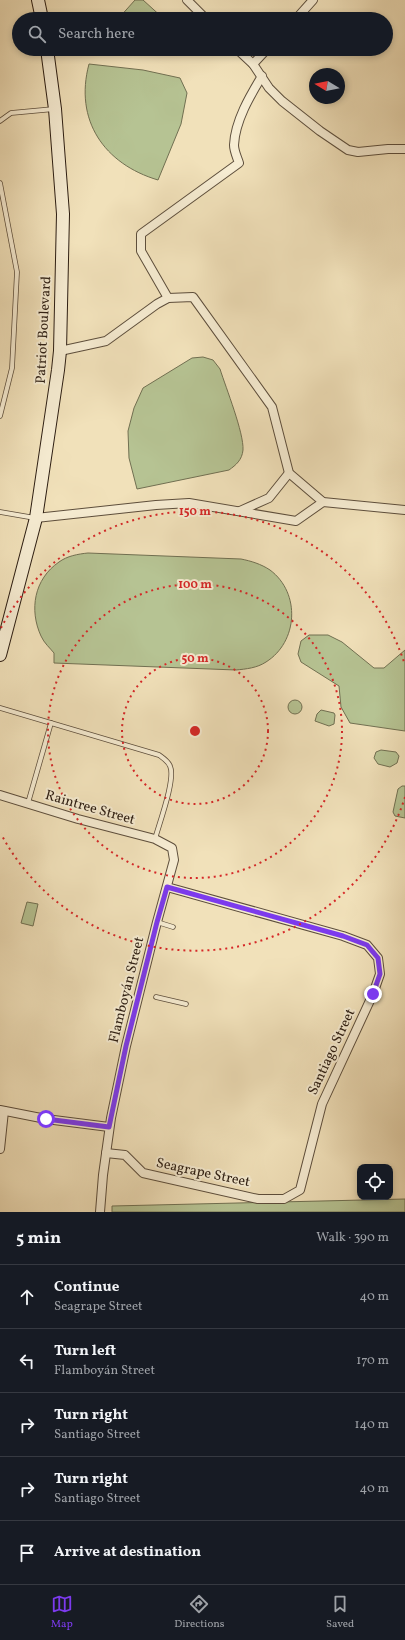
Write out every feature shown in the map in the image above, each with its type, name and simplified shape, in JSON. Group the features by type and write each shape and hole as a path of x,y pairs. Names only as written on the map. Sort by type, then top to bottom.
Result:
{"street":[{"path":"38,0 41,12"},
{"path":"186,0 199,12"},
{"path":"302,12 313,0"},
{"name":"Patriot Boulevard","path":"0,655 2,635 36,518 60,351 63,214 55,108 48,56"},
{"path":"244,56 253,64 269,88 282,101 320,131 348,150 358,152 405,149"},
{"path":"253,64 260,56"},
{"path":"168,298 141,251 141,234 239,163 234,147 236,131 250,97 262,76"},
{"path":"60,351 106,341 157,304 168,298 193,297 272,407 289,473 323,502 405,510"},
{"path":"240,511 269,498 289,473"},
{"path":"36,518 156,505 189,503 296,521 323,502"},
{"name":"Raintree Street","path":"0,795 99,825 155,839 172,848"},
{"name":"Flamboyán Street","path":"100,1212 109,1127 126,1046 174,860 172,848"},
{"name":"Santiago Street","path":"167,887 343,936 367,945 378,958 380,974 373,994 322,1104 300,1190"},
{"path":"0,1149 2,1111 46,1119 109,1127"},
{"name":"Seagrape Street","path":"106,1153 125,1155 143,1173 258,1199 284,1199 300,1190"}],"lane":[{"path":"0,121 11,112 55,108"},
{"path":"0,183 17,272 12,368 0,416"},
{"path":"0,512 36,518"},
{"path":"0,708 159,756 166,760 171,767 172,774 170,788 155,839"},
{"path":"28,803 50,723"},
{"path":"157,922 174,927"},
{"path":"156,997 186,1004"}],"green space":[{"path":"135,0 143,0 156,12 124,12"},
{"path":"89,64 143,70 180,78 187,93 181,124 158,180 139,173 122,163 108,151 98,137 90,121 86,104 85,84"},
{"path":"203,357 213,360 220,369 243,442 243,450 240,459 229,470 137,489 129,458 128,431 134,408 143,388 192,358"},
{"path":"88,553 241,559 263,566 270,570 280,580 287,591 291,604 292,617 290,630 277,653 263,664 251,668 236,670 54,663 54,653 42,639 35,616 36,596 39,586 44,577 59,562 66,558"},
{"path":"309,635 328,635 342,642 374,668 384,668 405,650 405,731 350,723 341,707 339,686 301,662 298,654 301,641"},
{"path":"292,700 298,700 302,704 302,710 298,714 292,714 288,710 288,704"},
{"path":"321,710 334,713 334,724 329,726 315,721 317,714"},
{"path":"381,750 396,752 399,756 397,763 390,767 378,764 374,758 376,752"},
{"path":"405,786 405,818 395,816 393,812 398,789"},
{"path":"27,902 38,904 33,926 21,923"},
{"path":"405,1199 405,1212 112,1212 112,1206"}],"route":[{"path":"46,1119 109,1127 126,1046 167,887 343,936 367,945 378,958 380,974 373,994"}]}
